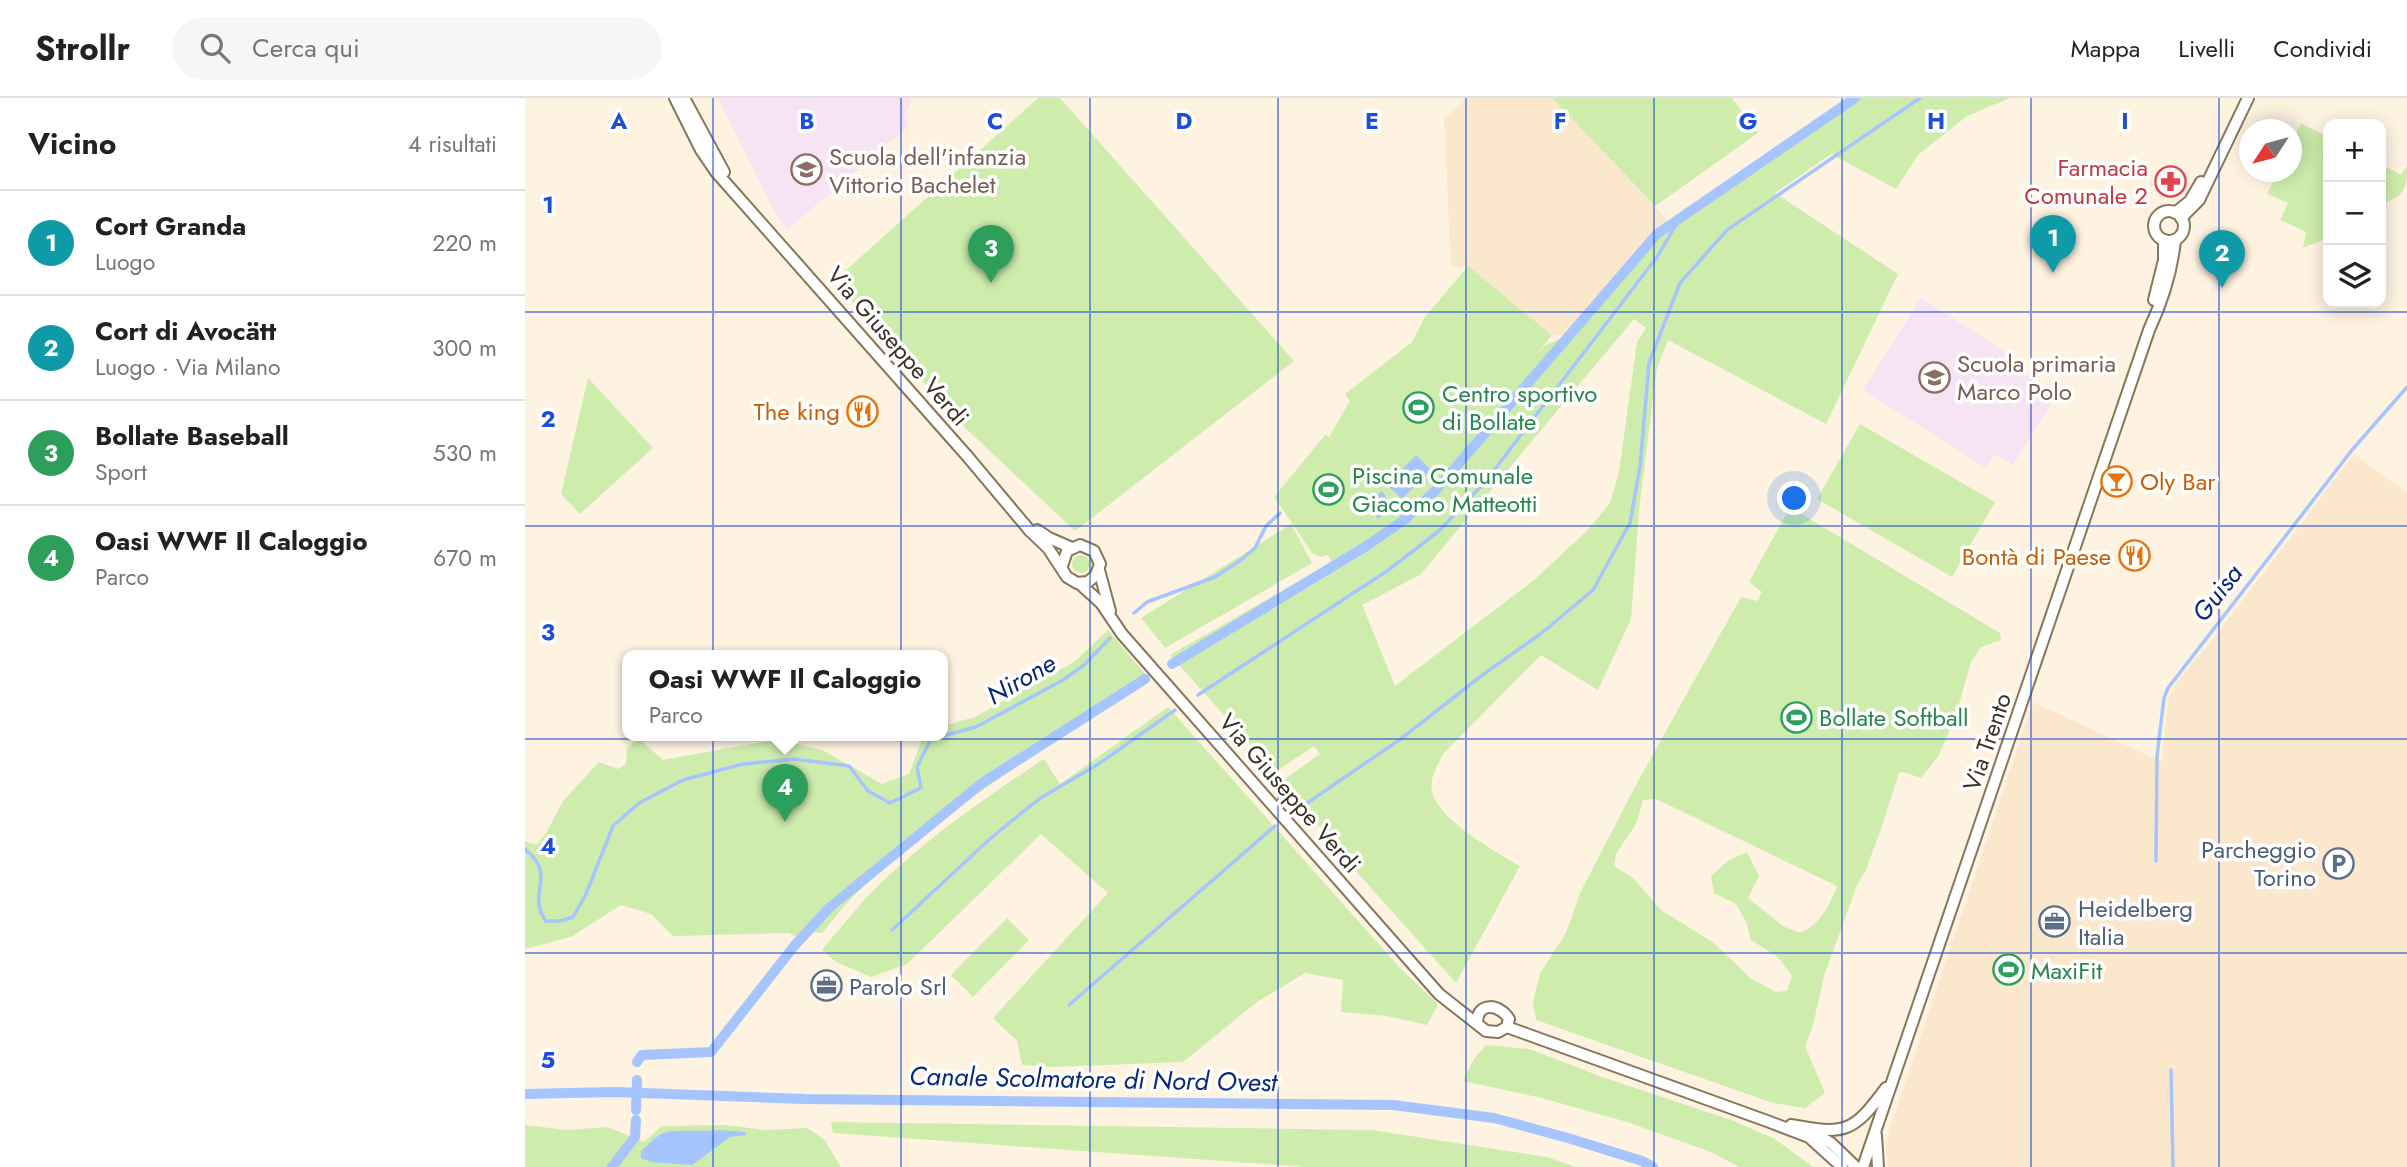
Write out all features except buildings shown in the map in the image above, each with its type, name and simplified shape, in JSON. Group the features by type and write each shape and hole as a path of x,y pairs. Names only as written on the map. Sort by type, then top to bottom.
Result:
{"street":[{"name":"Via Giuseppe Verdi","path":"675,98 701,150 716,172 1062,566"},
{"name":"Via Giuseppe Verdi","path":"684,98 742,201"},
{"path":"2178,216 2190,201 2248,98"},
{"path":"2164,212 2178,216 2183,231 2169,240 2156,234 2154,223 2164,212"},
{"name":"Via Trento","path":"1863,1167 2157,312 2173,261 2169,240"},
{"name":"Via Giuseppe Verdi","path":"1021,519 1049,538 1072,548"},
{"path":"1084,546 1094,551 1099,559 1099,570 1091,580 1079,583 1067,577 1062,566 1064,556 1072,548 1084,546"},
{"name":"Via Giuseppe Verdi","path":"1099,570 1111,617"},
{"name":"Via Giuseppe Verdi","path":"1079,583 1101,603 1122,634 1439,994 1471,1020 1478,1017"},
{"path":"1489,1007 1503,1010 1509,1019 1507,1027 1498,1032 1486,1031 1478,1017 1489,1007"},
{"path":"1507,1027 1809,1138 1825,1149 1842,1167"},
{"path":"1767,1121 1831,1131 1853,1125 1869,1111 1893,1079"},
{"path":"1767,1121 1802,1139 1832,1167"},
{"path":"1803,1127 1831,1143 1856,1167"},
{"path":"1875,1131 1878,1167"}],"shaded area":[{"name":"Scuola dell'infanzia Vittorio Bachelet","path":"718,98 911,100 905,115 908,127 788,229 775,213"},
{"path":"1467,98 1552,98 1669,222 1655,232 1568,335 1552,335 1468,266 1451,267 1444,120"},
{"name":"Scuola primaria Marco Polo","path":"1921,298 2011,355 2007,363 2057,395 2013,465 1995,454 1986,468 1863,390"},
{"path":"2354,454 2407,493 2407,1167 1888,1167 1886,1145 1889,1131 2033,702 2162,762 2168,700 2176,683 2210,643"}],"green space":[{"path":"1038,98 1060,98 1294,361 1075,531 959,422 834,281"},
{"path":"1552,98 1732,98 1758,133 1655,206"},
{"path":"1850,98 2010,98 1967,116 1918,155 1896,189 1831,154 1775,193 1898,274 1826,424 1668,340 1657,368 1639,510 1631,619 1598,690 1541,655 1443,754 1433,776 1432,791 1445,813 1469,834 1520,866 1456,983 1363,879 1282,781 1320,754 1314,746 1275,772 1170,655 1332,562 1328,555 1321,557 1313,554 1274,497 1325,435 1329,437 1350,401 1345,394 1412,342 1425,317 1468,266 1552,335 1531,361 1544,346 1568,335 1655,231","holes":["1634,319 1646,328 1637,342 1619,472 1610,503 1588,530 1534,580 1395,686 1362,605 1420,575"]},
{"path":"2302,124 2323,134 2323,240 2303,248 2306,232 2280,220 2288,203 2267,194 2273,182 2302,182"},
{"path":"2407,166 2405,187 2395,198 2386,202 2386,167 2401,175"},
{"path":"588,378 653,448 580,514 561,494"},
{"path":"1860,424 1995,502 1952,577 1817,499"},
{"path":"1795,510 2000,633 2001,640 1981,647 1971,662 1955,718 1938,757 1921,778 1899,773 1881,829 1865,872 1857,885 1824,976 1813,1025 1805,1046 1825,1093 1805,1108 1773,1103 1536,1020 1533,1002 1540,973 1566,933 1580,893 1637,783 1741,597 1757,601 1762,592 1749,582 1787,513","holes":["1656,799 1837,886 1818,920 1800,933 1783,926 1748,898 1759,876 1747,852 1729,860 1711,876 1714,893 1736,904 1746,922 1751,940 1778,957 1792,976 1787,991 1776,992 1750,978 1714,943 1661,910 1633,878 1614,866 1616,854 1636,824 1643,800"]},
{"path":"1291,524 1312,563 1165,648 1141,618"},
{"path":"1081,555 1087,558 1090,564 1087,570 1081,573 1075,570 1072,564 1075,558"},
{"path":"1108,630 1151,681 1003,776 932,828 859,890 822,933 810,932 802,940 789,933 673,936 651,914 621,905 571,937 525,949 525,841 536,845 545,835 563,801 599,762 618,769 626,764 627,748 635,741 641,741 663,760 768,741 786,741 824,751 882,784 909,774 921,741 948,741 948,725 975,717 1074,662"},
{"path":"1168,707 1399,967 1438,1004 1427,1025 1387,1016 1341,1012 1343,980 1305,973 1257,1002 1183,1062 1051,1067 1022,1065 1017,1041 993,1018 1108,893 1041,834 907,964 871,977 836,962 822,950 882,882 920,848 981,802 1044,759 1060,784"},
{"path":"1007,918 1029,940 973,997 951,975"},
{"path":"1486,1045 1530,1049 1602,1077 1734,1121 1775,1139 1813,1167 1739,1167 1711,1152 1627,1122 1542,1098 1463,1081 1474,1059"},
{"path":"831,1122 1372,1130 1547,1157 1576,1167 1306,1167 833,1133"},
{"path":"525,1125 567,1130 608,1127 644,1142 662,1126 726,1125 765,1130 807,1128 824,1139 841,1167 525,1167"}],"water":[{"path":"1416,455 1431,470 1402,499 1387,485"},
{"path":"1382,491 1389,501 1389,511 1378,519 1370,509 1381,501 1377,495"},
{"path":"719,1130 745,1132 746,1135 730,1137 692,1165 651,1162 641,1158 641,1151 663,1133"}],"waterway":[{"path":"1172,664 1368,545 1404,520 1435,491 1657,234 1855,98"},
{"path":"1300,808 1402,738 1543,632 1593,590 1630,523 1640,467 1649,363 1680,283 1727,230 1920,98"},
{"path":"1198,695 1387,571 1439,531 1485,482 1657,257 1680,218"},
{"name":"Guisa","path":"2156,861 2157,756 2164,698 2168,688 2352,450 2407,387"},
{"name":"Nirone","path":"1134,613 1147,602 1215,577 1241,560 1255,548 1266,526 1280,513"},
{"name":"Nirone","path":"948,735 976,727 1063,680 1084,665 1110,638"},
{"path":"637,1062 642,1055 711,1052 795,945 829,908 982,783 1145,679"},
{"path":"892,930 992,837 1039,799 1100,763 1175,710"},
{"name":"Nirone","path":"525,849 540,868 540,911 546,921 560,921 573,917 586,894 613,826 639,803 683,780 743,764 794,759 849,766 868,791 890,803 921,788 917,767 930,741"},
{"path":"1069,1005 1275,826"},
{"name":"Guisa","path":"2171,1070 2173,1167"},
{"name":"Canale Scolmatore di Nord Ovest","path":"636,1110 637,1080"},
{"name":"Canale Scolmatore di Nord Ovest","path":"525,1094 615,1092 805,1099 1393,1105 1494,1118 1568,1138 1642,1161 1653,1167"},
{"path":"612,1167 635,1137 636,1120"}],"place":[{"name":"Scuola dell'infanzia Vittorio Bachelet","path":"806,170"},
{"name":"Farmacia Comunale 2","path":"2171,181"},
{"name":"Cort Granda","path":"2053,273"},
{"name":"Bollate Baseball","path":"991,283"},
{"name":"Cort di Avocätt","path":"2222,288"},
{"name":"Scuola primaria Marco Polo","path":"1934,377"},
{"name":"Centro sportivo di Bollate","path":"1419,407"},
{"name":"The king","path":"863,411"},
{"name":"Oly Bar","path":"2117,481"},
{"name":"Piscina Comunale Giacomo Matteotti","path":"1329,489"},
{"name":"Bontà di Paese","path":"2134,556"},
{"name":"Bollate Softball","path":"1796,717"},
{"name":"Oasi WWF Il Caloggio","path":"785,822"},
{"name":"Parcheggio Torino","path":"2339,863"},
{"name":"Heidelberg Italia","path":"2055,922"},
{"name":"MaxiFit","path":"2008,970"},
{"name":"Parolo Srl","path":"826,986"}]}
